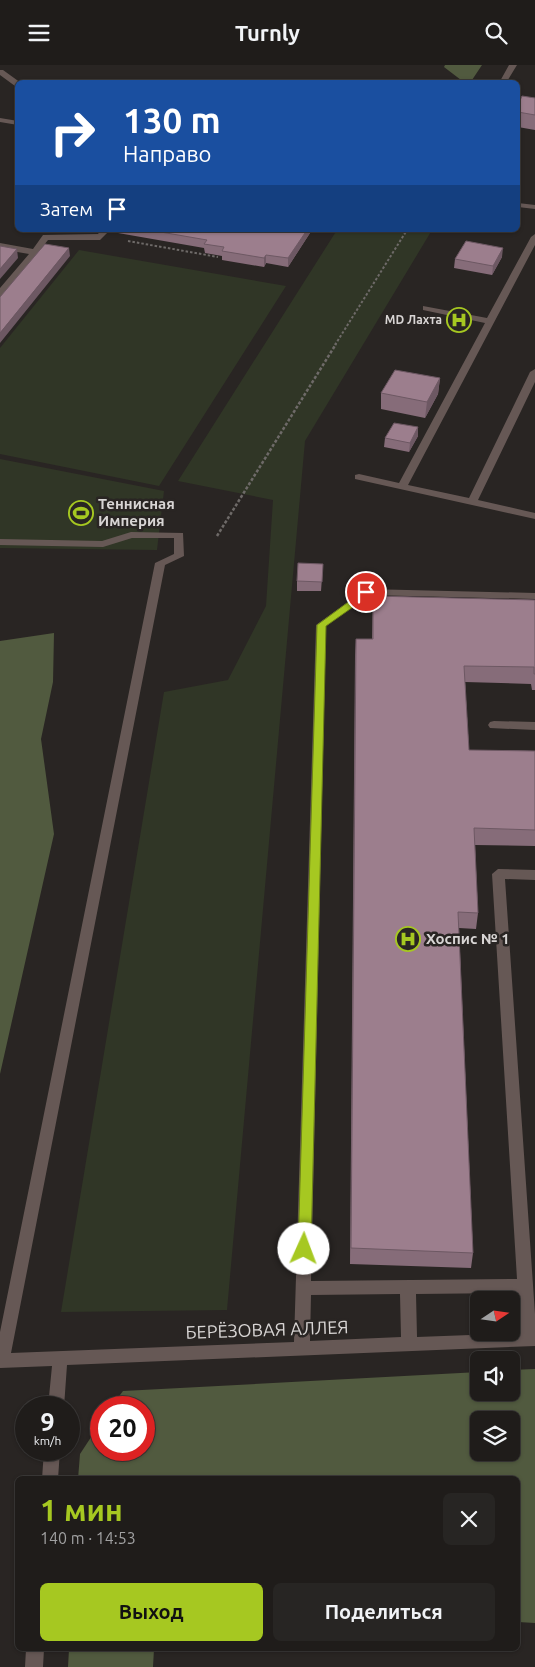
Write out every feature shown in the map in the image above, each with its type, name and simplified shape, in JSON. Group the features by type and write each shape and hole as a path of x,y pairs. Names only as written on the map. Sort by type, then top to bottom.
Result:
{"street":[{"path":"504,80 513,65"},
{"path":"0,72 15,82"},
{"path":"0,120 15,122"},
{"path":"520,205 535,207"},
{"path":"0,294 46,237 103,233"},
{"path":"402,486 535,237"},
{"path":"0,246 35,252"},
{"path":"426,308 490,321"},
{"path":"472,502 535,372"},
{"path":"359,477 535,516"},
{"path":"0,542 103,544 131,535 179,535 179,556 160,563 1,1361"},
{"path":"302,1349 322,625 366,592 535,597"},
{"path":"494,725 535,726"},
{"path":"532,1339 525,1286 498,874 535,875"},
{"path":"303,1288 525,1286"},
{"path":"408,1287 409,1344"},
{"name":"БЕРЁЗОВАЯ АЛЛЕЯ","path":"1,1361 532,1339"},
{"path":"57,1396 60,1359"},
{"path":"50,1476 51,1461"},
{"path":"34,1667 36,1651"}],"path":[{"path":"217,536 406,232"},
{"path":"103,233 218,257"}],"green space":[{"path":"445,65 482,65 472,80 461,80 444,67"},
{"path":"336,232 431,232 305,441 227,1310 61,1312 164,692 228,680 266,606 273,500 178,481"},
{"path":"79,250 286,286 159,486 0,454 0,348"},
{"name":"Теннисная Империя","path":"0,459 164,491 157,550 0,548"},
{"path":"54,633 53,682 41,739 54,834 0,1074 0,641"},
{"path":"535,1369 535,1623 520,1622 520,1476 78,1476 80,1454 90,1439 90,1461 155,1461 155,1396 119,1396 123,1391 470,1372 470,1401 520,1401 520,1370"},
{"path":"69,1651 154,1651 153,1667 68,1667"}],"building":[{"path":"522,96 535,98 535,115 520,112"},
{"path":"161,232 306,232 288,258 266,255 264,258 222,251 224,247 204,244 207,240"},
{"path":"466,241 503,248 493,266 455,259"},
{"path":"45,244 69,248 0,333 0,297"},
{"path":"0,246 17,249 0,269"},
{"path":"395,370 440,378 427,402 381,393"},
{"path":"394,423 418,427 410,443 385,438"},
{"path":"298,563 323,564 322,582 297,581"},
{"path":"373,596 535,600 535,674 534,667 464,666 469,750 535,751 535,830 474,828 478,913 458,912 473,1253 351,1248 356,639 373,639"}],"place":[{"name":"MD Лахта","path":"459,320"},
{"name":"Теннисная Империя","path":"81,513"},
{"name":"Хоспис № 1","path":"408,939"}],"route":[{"path":"304,1249 322,625 366,592"}]}
